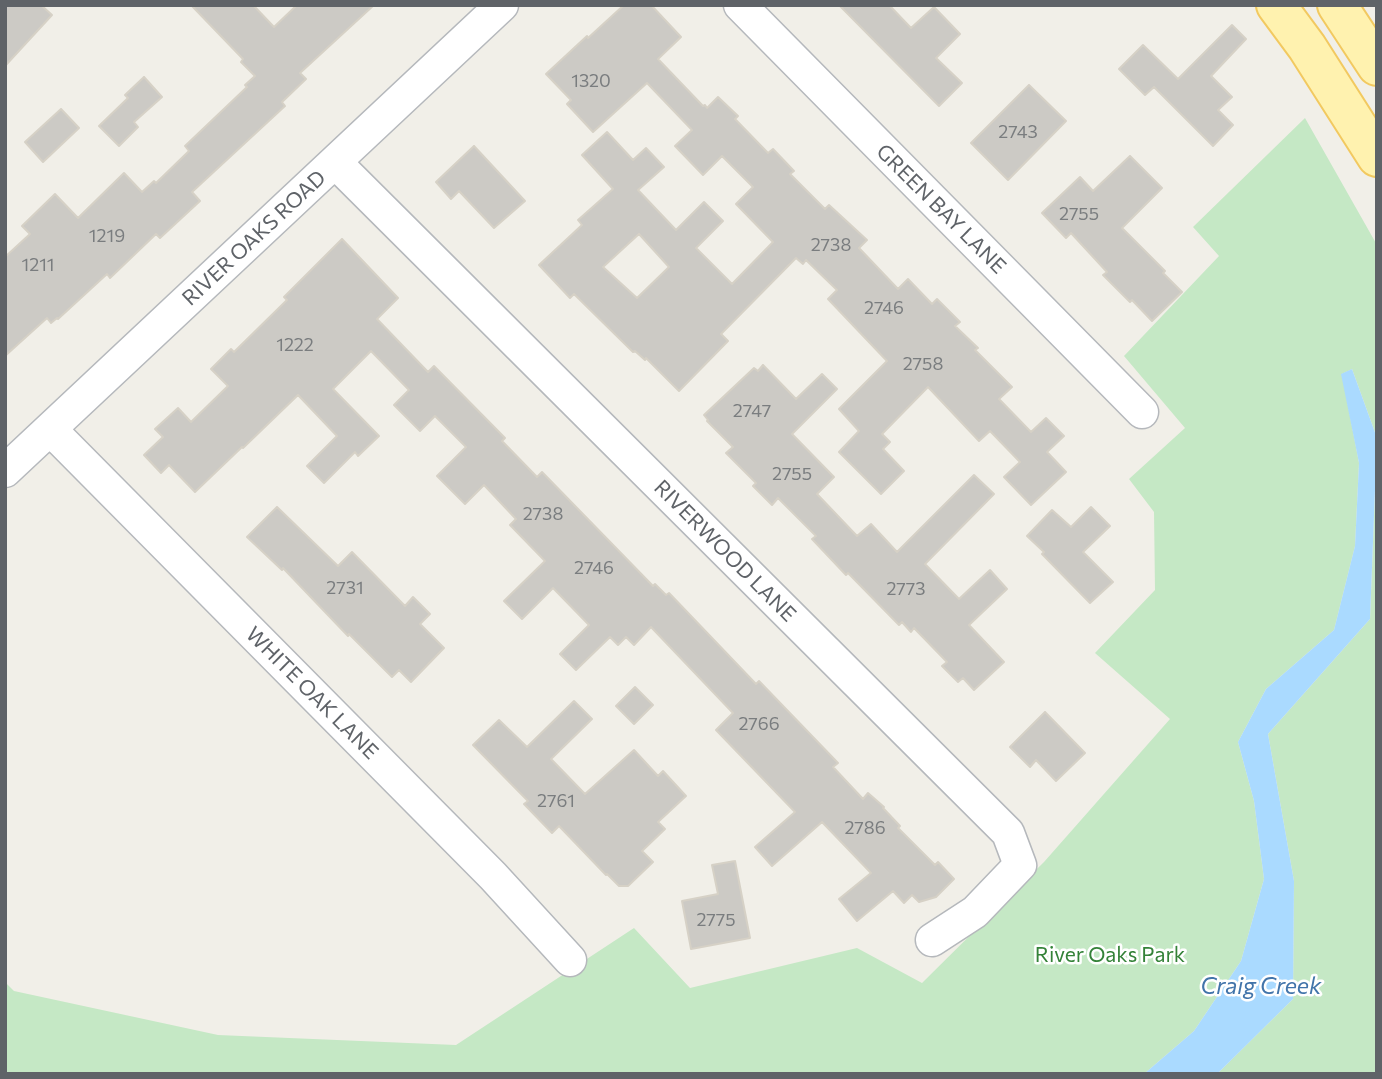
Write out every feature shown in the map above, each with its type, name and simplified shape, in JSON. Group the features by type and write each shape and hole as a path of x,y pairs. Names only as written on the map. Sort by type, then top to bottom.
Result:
{"main road":[{"path":"1276,5 1307,47 1377,157"},
{"path":"1337,5 1377,66"}],"street":[{"name":"RIVER OAKS ROAD","path":"5,471 502,5"},
{"name":"GREEN BAY LANE","path":"740,5 1142,412"},
{"name":"RIVERWOOD LANE","path":"335,162 1008,832 1020,865 975,912 932,940"},
{"name":"WHITE OAK LANE","path":"50,429 493,876 570,960"}],"green space":[{"name":"River Oaks Park","path":"1305,118 1377,245 1377,438 1352,369 1342,374 1359,463 1355,546 1334,630 1266,689 1238,742 1254,801 1264,879 1241,961 1194,1031 1144,1074 5,1074 5,982 14,991 218,1035 456,1045 634,928 690,988 857,948 922,983 1044,862 1170,719 1095,653 1155,590 1154,512 1129,479 1185,428 1124,356 1219,256 1193,227"},
{"path":"1377,440 1377,1074 1217,1074 1293,999 1294,881 1268,734 1370,619"}],"water":[{"name":"Craig Creek","path":"1352,369 1377,438 1370,619 1268,734 1294,881 1293,999 1217,1074 1144,1074 1194,1031 1241,961 1264,879 1254,801 1238,742 1266,689 1334,630 1355,546 1359,463 1341,374"}],"building":[{"path":"5,5 41,5 52,15 5,66"},
{"path":"191,5 253,5 274,27 297,5 374,5 300,73 306,79 282,102 285,106 192,192 200,201 160,238 156,234 110,278 107,274 58,319 51,323 47,318 5,356 5,257 30,234 22,226 55,194 78,218 124,173 142,192 154,181 156,183 189,151 185,146 247,87 245,85 255,76 241,62 243,59"},
{"path":"624,5 651,5 681,37 658,59 703,106 707,108 718,97 738,116 735,119 768,153 773,149 794,171 790,174 825,209 829,205 867,240 859,248 898,289 908,279 932,304 937,299 960,322 955,326 1012,387 999,399 1031,432 1046,418 1064,436 1047,452 1066,472 1031,505 1004,477 1020,462 990,431 979,441 928,387 882,434 890,442 883,449 904,471 881,494 839,452 859,431 839,409 887,361 828,299 837,290 806,260 803,264 796,258 721,334 728,341 679,391 646,358 645,360 633,352 574,294 570,298 539,265 582,225 578,220 613,189 582,155 607,132 633,160 646,148 664,167 638,190 676,230 704,202 723,221 696,248 732,284 773,242 736,204 753,187 722,156 703,175 675,146 692,130 647,83 593,132 567,104 571,100 546,74 587,36 588,38","holes":["639,234 669,267 637,298 603,267"]},
{"path":"839,5 889,5 911,28 934,7 960,34 936,58 962,83 939,106"},
{"path":"1232,25 1246,39 1211,76 1232,97 1218,110 1233,125 1213,146 1154,87 1145,95 1119,69 1143,45 1178,79"},
{"path":"144,77 162,97 134,122 138,127 119,146 99,126 128,98 125,95"},
{"path":"1029,85 1066,121 1008,180 971,143"},
{"path":"61,109 79,128 43,162 25,142"},
{"path":"474,146 525,201 494,228 459,191 451,199 436,182"},
{"path":"1130,156 1162,188 1122,228 1182,292 1152,321 1103,275 1107,272 1071,233 1066,238 1042,213 1080,177 1093,191"},
{"path":"342,239 398,298 377,319 428,372 434,366 505,438 502,441 537,477 542,472 653,586 655,584 666,595 669,593 756,684 759,681 838,763 833,767 863,799 868,793 884,807 900,826 898,828 935,865 938,862 954,879 936,897 919,902 912,895 904,903 893,891 857,921 839,899 871,873 822,822 772,866 755,847 795,812 716,730 733,713 651,627 634,645 626,637 618,645 610,637 576,670 560,654 589,625 553,588 522,619 504,601 545,561 510,525 516,519 484,485 465,504 437,476 466,447 435,416 420,431 394,405 409,390 371,351 333,389 379,436 358,456 355,452 324,483 307,466 337,436 298,395 195,492 169,465 161,473 144,455 163,437 155,429 178,408 191,422 228,386 211,369 231,349 234,352 287,300 284,297"},
{"path":"763,365 796,399 822,374 837,389 792,434 834,477 817,494 857,536 871,524 897,552 974,475 994,494 925,564 959,599 990,570 1007,589 969,625 1004,662 974,690 963,678 958,682 942,666 947,662 914,628 911,632 902,622 899,625 848,573 846,575 812,539 816,536 778,498 772,505 753,486 756,483 726,453 733,447 704,415 754,368 758,371"},
{"path":"277,507 338,566 352,552 405,606 413,597 430,614 420,624 444,648 411,682 399,670 392,677 349,634 348,636 283,568 282,570 247,537"},
{"path":"1091,507 1110,526 1083,552 1113,582 1090,603 1027,536 1052,510 1071,527"},
{"path":"635,687 653,705 634,724 616,706"},
{"path":"574,701 592,719 551,759 585,794 634,750 658,776 663,771 686,796 658,822 665,829 642,851 653,862 628,886 619,886 606,875 559,826 552,833 524,804 528,801 473,745 499,720 527,747"},
{"path":"1045,712 1085,753 1056,781 1036,760 1030,767 1010,747"},
{"path":"735,861 750,938 691,949 682,901 718,894 712,865"}]}
